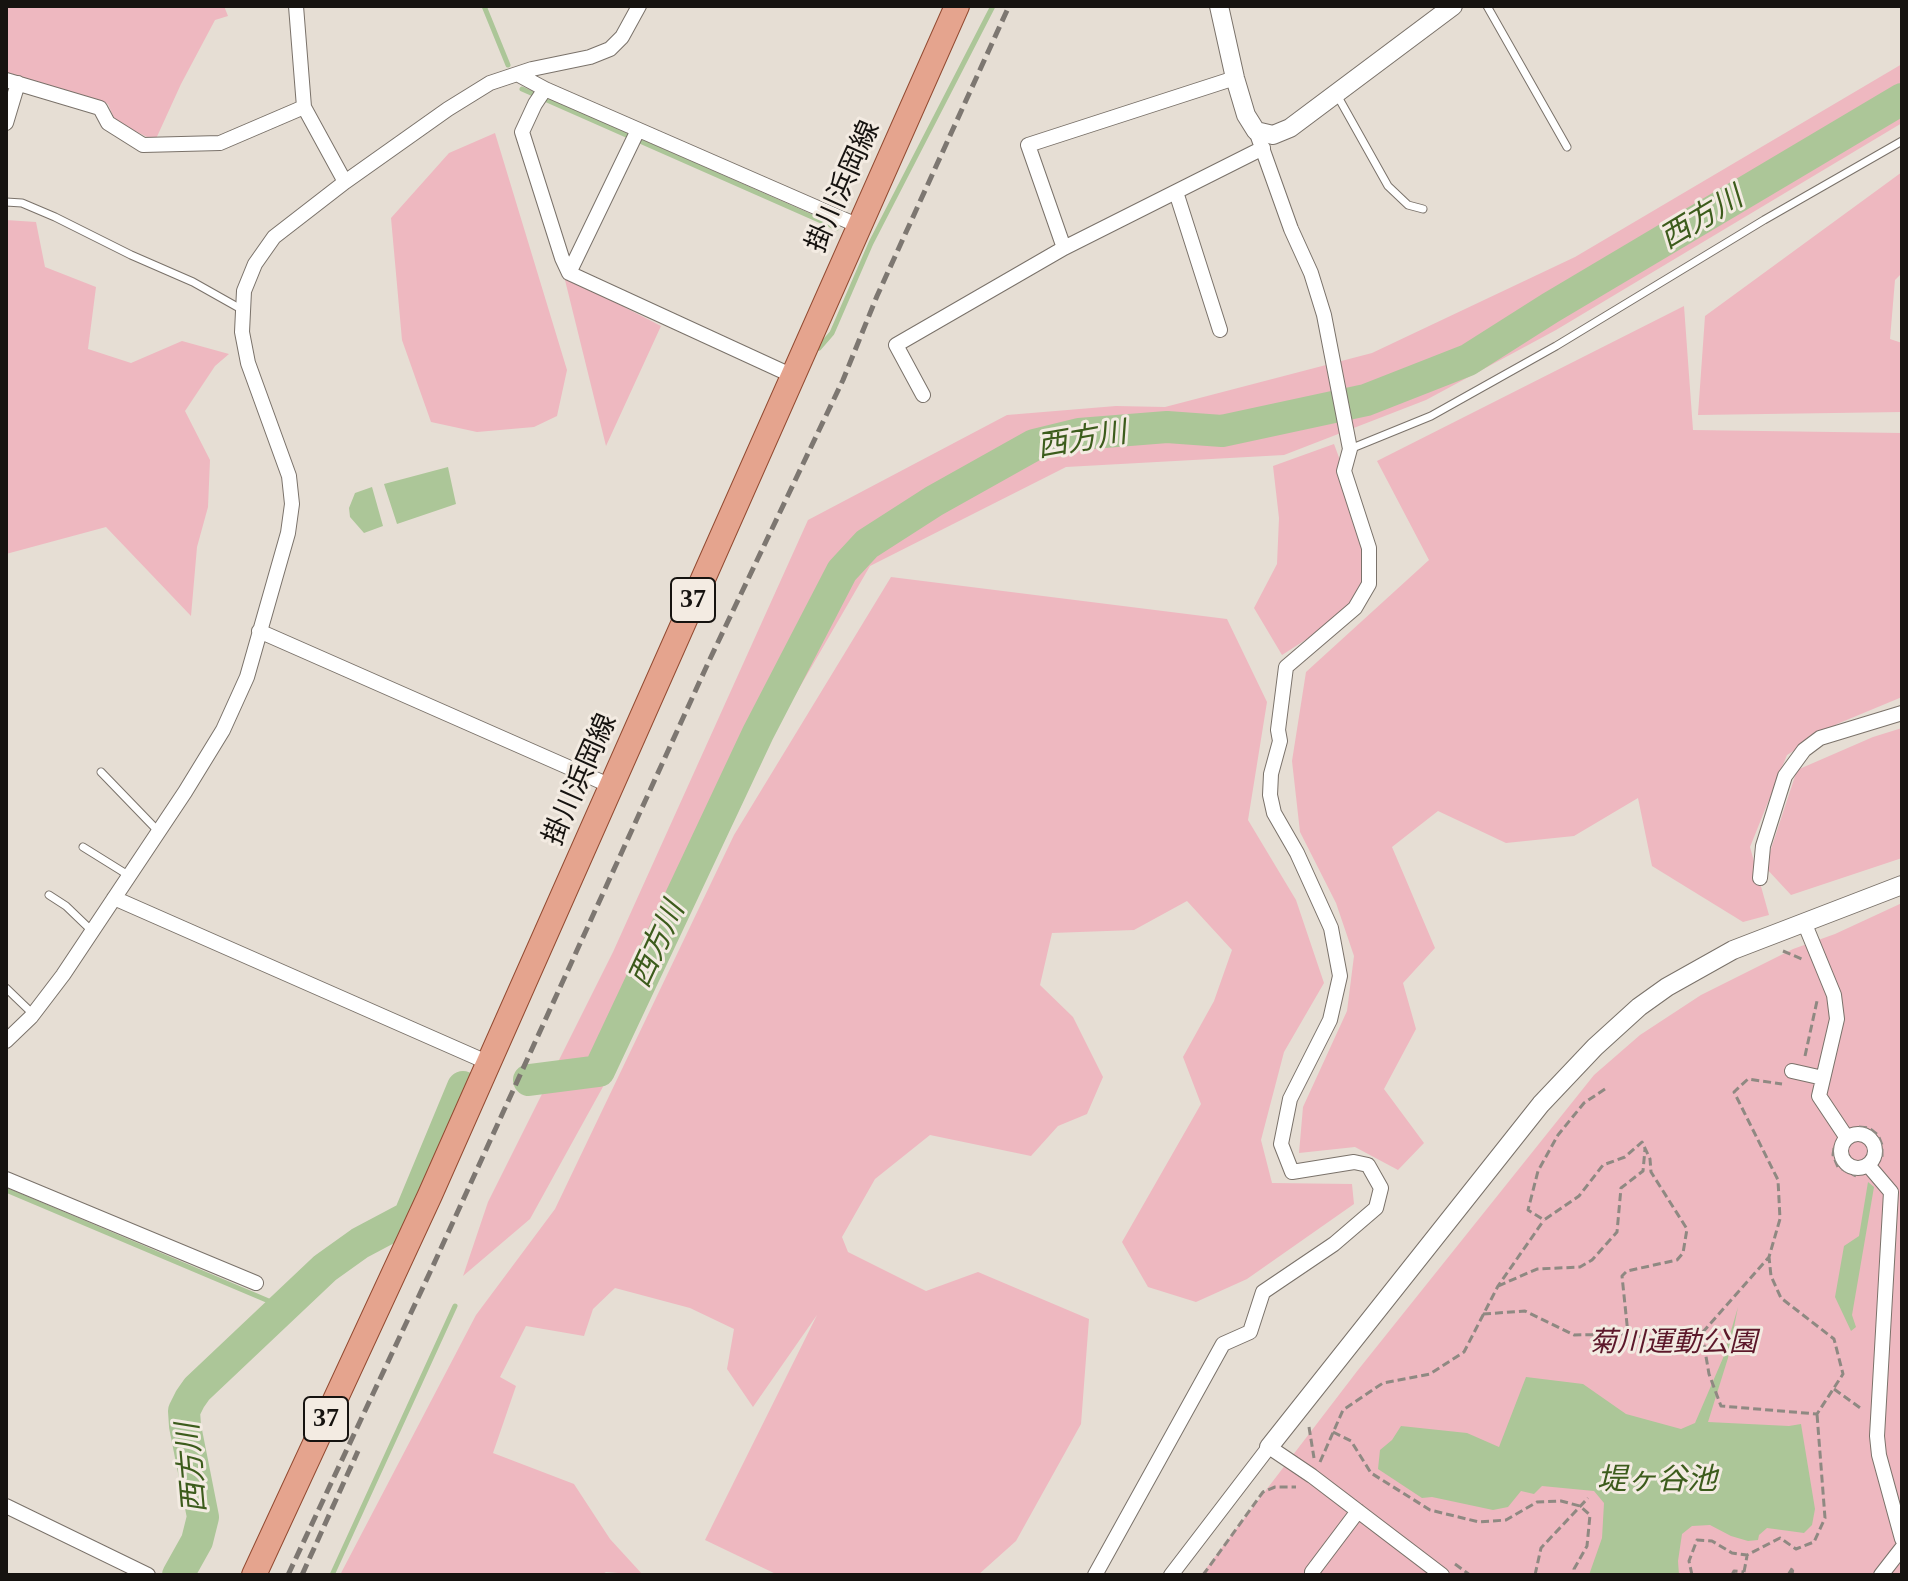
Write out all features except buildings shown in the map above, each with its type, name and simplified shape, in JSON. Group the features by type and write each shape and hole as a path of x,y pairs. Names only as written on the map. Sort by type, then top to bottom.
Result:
{"main road":[{"name":"掛川浜岡線","path":"254,1575 430,1195 957,6"}],"street":[{"path":"296,6 304,107 345,182"},
{"path":"6,1041 34,1014 159,831 223,730 247,677 288,533 292,504 289,476 248,363 242,332 244,291 255,264 274,237 448,109 490,83 610,49 622,37 639,6"},
{"path":"1095,1575 1223,1344 1250,1332 1263,1292 1334,1244 1376,1208 1381,1188 1368,1165 1354,1162 1292,1172 1281,1144 1290,1099 1330,1020 1340,976 1331,928 1297,853 1274,813 1270,795 1271,774 1280,741 1278,730 1286,667 1355,608 1369,584 1369,548 1344,471 1350,449 1324,315 1260,139 1246,115 1219,6"},
{"path":"923,395 896,345 1064,248 1176,192 1260,139 1290,128 1453,6"},
{"path":"519,75 542,94 638,131 859,226"},
{"path":"1064,248 1028,145 1235,78"},
{"path":"6,123 12,82 100,108 108,123 143,145 220,143 304,107"},
{"path":"542,94 522,132 569,273 793,376"},
{"path":"569,273 638,131"},
{"path":"1176,192 1220,330"},
{"path":"259,631 611,786"},
{"path":"1760,878 1763,846 1785,776 1804,750 1820,738 1902,713"},
{"path":"1171,1575 1541,1104 1595,1047 1639,1007 1667,987 1733,950 1902,885"},
{"path":"114,898 489,1063"},
{"path":"1804,922 1845,1020 1819,1096 1847,1138"},
{"path":"1792,1071 1823,1078"},
{"path":"1860,1134 1872,1141 1874,1155 1868,1165 1859,1168 1845,1162 1841,1151 1847,1138 1860,1134"},
{"path":"1868,1165 1891,1192 1877,1421 1879,1455 1902,1539"},
{"path":"6,1179 256,1283"},
{"path":"1269,1447 1442,1575"},
{"path":"6,1506 148,1575"},
{"path":"1312,1572 1358,1511"},
{"path":"1881,1575 1902,1548"}],"lane":[{"path":"1487,6 1567,147"},
{"path":"1336,93 1388,186 1408,205 1423,209"},
{"path":"1350,449 1431,416 1459,401 1902,141"},
{"path":"6,202 22,203 67,222 193,282 241,309"},
{"path":"101,772 159,831"},
{"path":"83,847 129,876"},
{"path":"49,895 66,906 92,931"},
{"path":"6,988 34,1014"}],"path":[{"path":"1779,949 1808,962"},
{"path":"1805,1056 1819,995"},
{"path":"1692,1575 1689,1561 1697,1540 1712,1541 1732,1553 1747,1555 1780,1538 1796,1549 1814,1542 1825,1518 1817,1414 1843,1374 1834,1339 1781,1298 1771,1276 1769,1257 1780,1219 1778,1180 1734,1092 1748,1079"},
{"path":"1544,1220 1528,1210 1538,1171 1558,1135 1575,1113 1605,1089"},
{"path":"1308,1427 1314,1458 1320,1462 1343,1410 1383,1383 1430,1374 1464,1352 1498,1286 1544,1220 1579,1196 1603,1165 1625,1157 1642,1142 1650,1159 1651,1172 1687,1229 1683,1253 1677,1260 1627,1271 1622,1276 1628,1334"},
{"path":"1498,1286 1537,1269 1580,1267 1592,1260 1617,1232 1621,1188 1643,1171 1645,1148"},
{"path":"1483,1314 1525,1311 1574,1335 1628,1334 1674,1343 1702,1333 1769,1257"},
{"path":"1702,1333 1709,1374 1721,1406 1817,1414"},
{"path":"1834,1389 1877,1421"},
{"path":"1333,1432 1351,1441 1371,1473 1430,1510 1479,1522 1506,1520 1537,1502 1561,1501 1580,1506 1590,1515 1587,1546 1574,1569 1575,1575"},
{"path":"1203,1575 1263,1492 1275,1487 1305,1486"},
{"path":"1535,1575 1541,1548 1588,1498"},
{"path":"1732,1575 1734,1571 1746,1574 1747,1555"}],"green space":[{"path":"6,6 224,6 228,16 215,20 155,141 115,121 108,104 6,72"},
{"path":"1902,64 1902,123 1556,330 1426,400 1284,455 1066,467 870,566 696,866 610,1074 530,1219 463,1276 488,1202 613,952 808,520 1007,415 1116,406 1165,407 1372,353 1575,257"},
{"path":"495,133 567,370 557,416 534,427 477,432 431,422 402,340 391,218 449,153"},
{"path":"1902,172 1902,273 1895,280 1890,339 1902,343 1902,412 1698,415 1705,316"},
{"path":"6,220 36,222 45,267 96,287 88,349 131,363 182,341 229,354 215,366 185,411 210,460 208,507 197,547 191,616 106,527 6,554"},
{"path":"564,276 661,326 606,446"},
{"path":"1684,306 1693,430 1902,433 1902,697 1837,724 1787,755 1750,847 1769,915 1743,922 1652,866 1638,798 1574,836 1506,843 1438,811 1392,847 1435,948 1403,983 1416,1029 1384,1089 1424,1143 1398,1170 1355,1147 1299,1153 1303,1107 1347,1011 1354,956 1336,903 1300,832 1292,761 1306,672 1429,560 1377,461"},
{"path":"1334,444 1344,471 1369,572 1355,608 1282,655 1254,608 1277,564 1279,518 1273,466"},
{"path":"891,577 1227,619 1267,702 1248,820 1296,900 1324,983 1284,1052 1261,1140 1272,1183 1352,1184 1354,1204 1247,1279 1196,1302 1148,1287 1122,1242 1201,1104 1183,1057 1214,1001 1232,950 1187,901 1134,930 1052,933 1040,985 1073,1017 1103,1077 1087,1114 1058,1126 1031,1156 930,1135 875,1179 842,1237 848,1252 926,1291 978,1272 1089,1319 1081,1424 1016,1541 978,1575 778,1575 705,1540 817,1315 753,1407 727,1369 734,1329 690,1308 615,1288 593,1309 584,1336 526,1326 500,1377 516,1386 493,1453 574,1484 610,1539 643,1575 606,1572 601,1575 340,1575 476,1315 555,1209 734,835"},
{"path":"1902,728 1902,858 1791,895 1765,867 1797,770 1873,737"},
{"name":"菊川運動公園","path":"1902,903 1902,1575 1201,1575 1358,1370 1594,1075 1640,1035 1701,995 1793,949 1835,934"}],"water":[{"path":"448,467 456,504 397,524 384,484"},
{"path":"372,487 383,526 364,533 350,517 349,508 355,493"},
{"path":"1868,1182 1874,1187 1852,1315 1856,1327 1851,1331 1835,1297 1844,1246 1859,1236"},
{"name":"堤ヶ谷池","path":"1738,1307 1728,1358 1708,1422 1801,1424 1815,1509 1812,1525 1804,1533 1767,1528 1758,1540 1748,1541 1710,1525 1692,1526 1682,1534 1679,1575 1589,1575 1602,1538 1604,1503 1594,1491 1542,1486 1534,1494 1521,1491 1508,1507 1493,1510 1432,1497 1422,1498 1378,1469 1380,1450 1392,1440 1401,1426 1467,1433 1499,1447 1526,1377 1583,1384 1626,1414 1681,1429 1695,1423 1723,1358"}],"waterway":[{"path":"484,6 508,65"},
{"path":"819,348 832,333 871,243 993,6"},
{"path":"522,89 837,228"},
{"name":"西方川","path":"529,1080 599,1071 758,733 842,571 867,544 934,501 1034,445 1079,434 1167,427 1222,431 1366,400 1468,360 1902,99"},
{"name":"西方川","path":"178,1575 197,1541 203,1517 185,1426 184,1411 190,1399 325,1268 360,1243 409,1217 463,1087"},
{"path":"6,1190 283,1307"},
{"path":"332,1575 455,1306"}],"railway":[{"path":"288,1575 709,661 843,380 877,296 1009,6"},
{"path":"302,1575 358,1451"}]}
